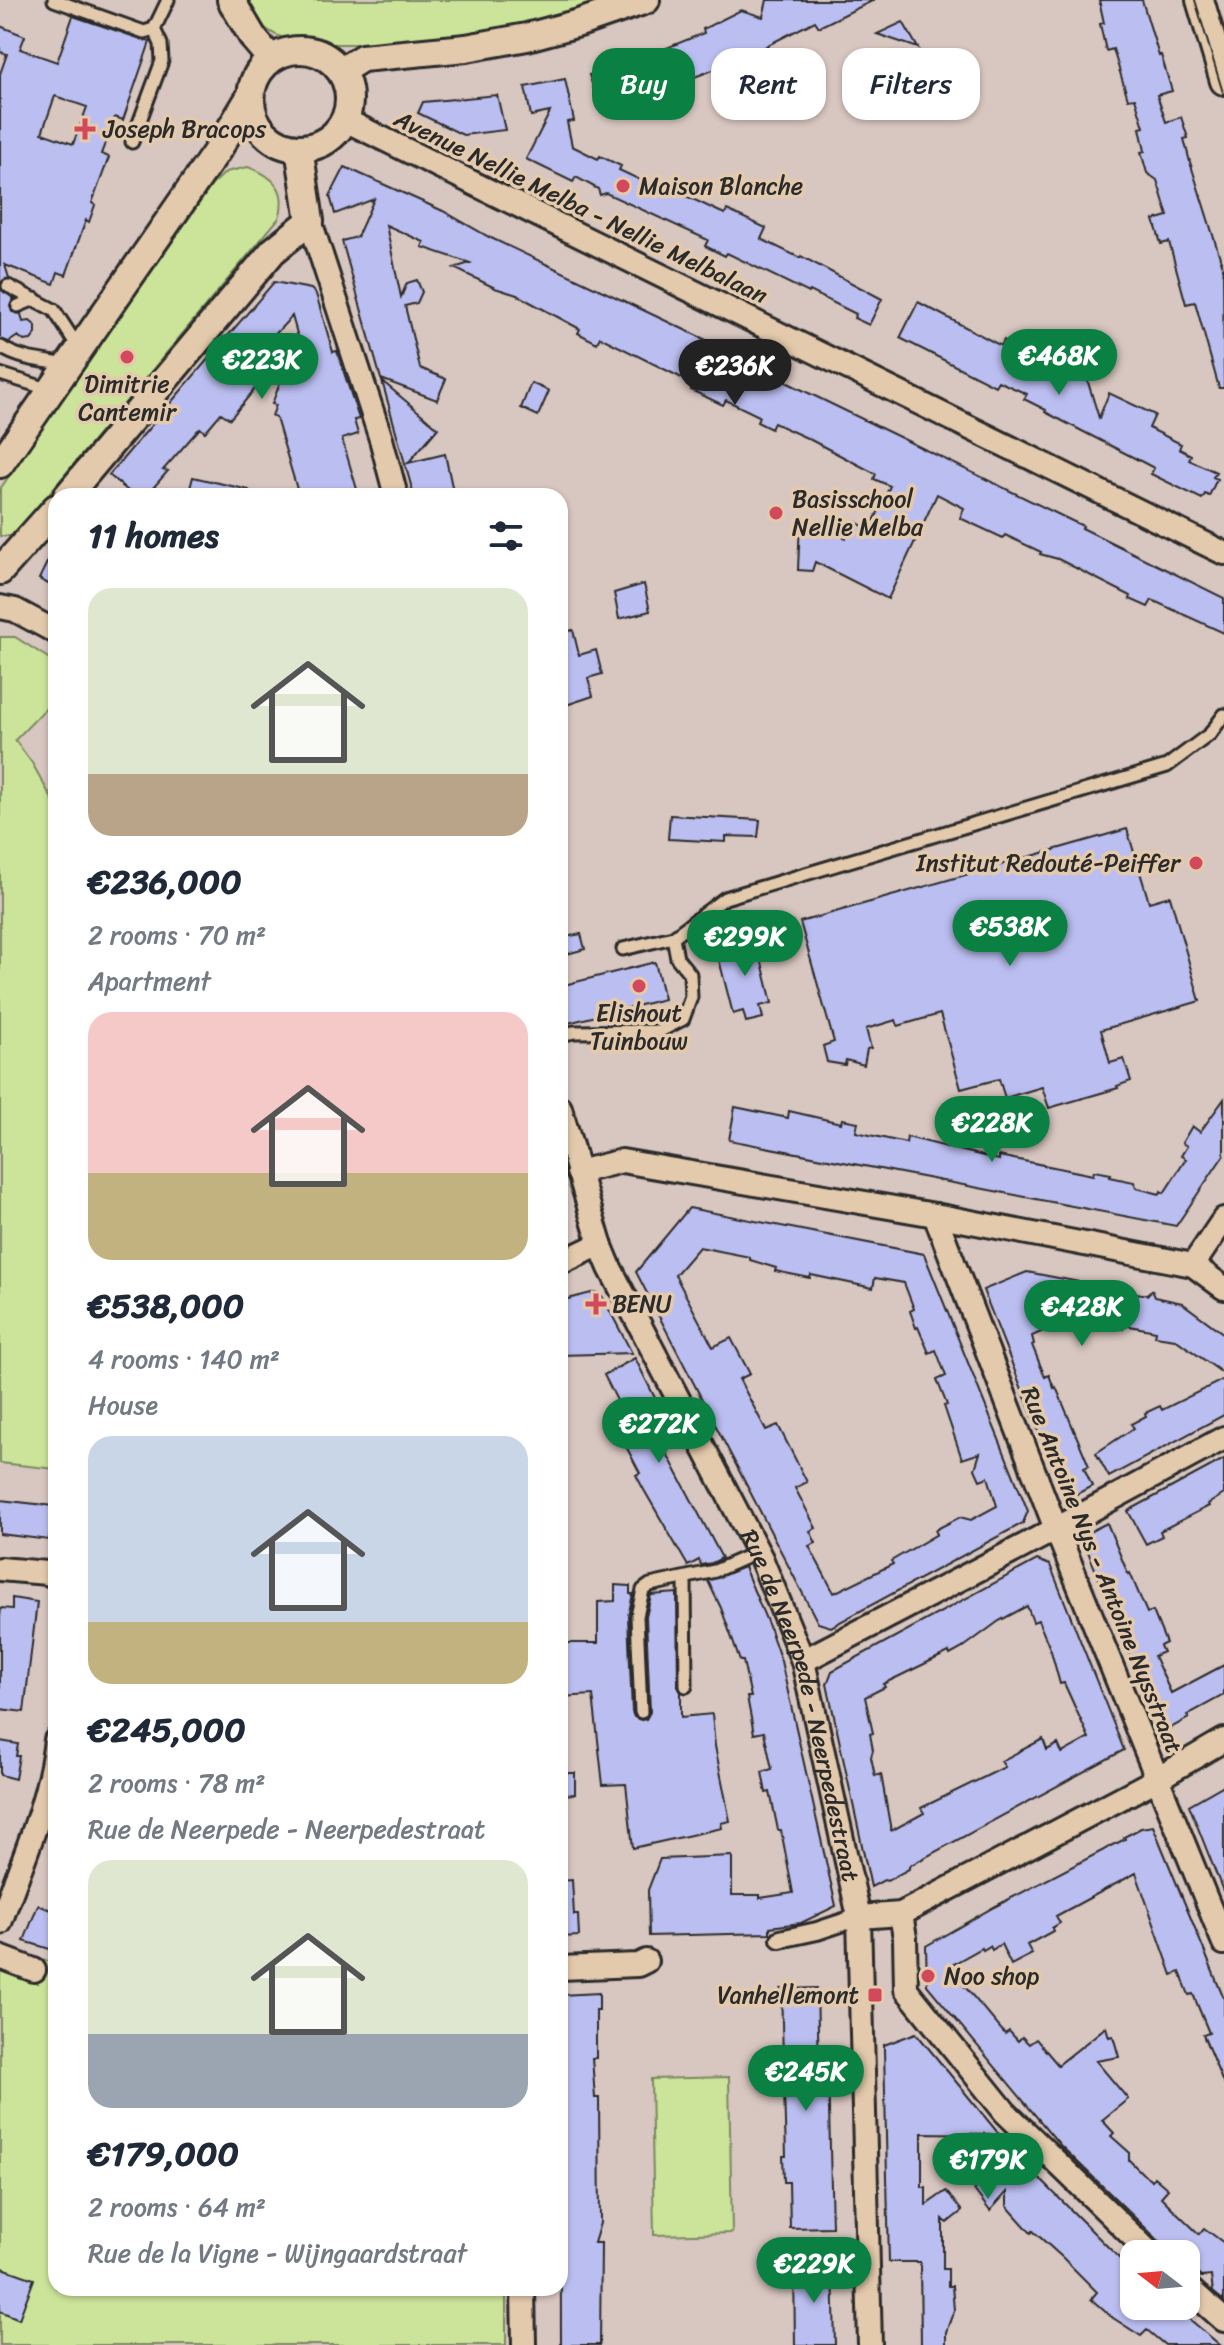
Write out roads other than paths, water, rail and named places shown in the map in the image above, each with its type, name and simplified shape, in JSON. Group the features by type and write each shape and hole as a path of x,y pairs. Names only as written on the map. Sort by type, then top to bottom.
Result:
{"street":[{"path":"231,0 254,39 271,59"},
{"path":"341,71 362,58 466,48 527,37 646,0"},
{"path":"1210,10 1224,81"},
{"path":"0,464 219,148 251,95 261,69 285,51 308,50 330,59 341,71 348,87 350,104 345,120 326,141 299,148 280,144 264,132 253,115 251,95"},
{"name":"Avenue Nellie Melba - Nellie Melbalaan","path":"345,120 1224,553"},
{"path":"299,148 310,221 394,488"},
{"path":"74,488 273,251 310,221"},
{"path":"0,571 48,517"},
{"path":"0,607 15,610 48,628"},
{"name":"Rue de Neerpede - Neerpedestraat","path":"568,1136 600,1244 758,1552 803,1661 859,1917 870,2345"},
{"path":"578,1172 622,1161 935,1215 1193,1265 1224,1288"},
{"name":"Rue Antoine Nys - Antoine Nysstraat","path":"935,1215 1056,1529 1224,1943"},
{"path":"1193,1265 1224,1219"},
{"path":"568,1259 600,1244"},
{"path":"803,1661 1224,1438"},
{"path":"0,1569 48,1573"},
{"path":"780,1939 859,1917 901,1914 1157,1779 1224,1740"},
{"path":"0,1923 48,1781"},
{"path":"901,1914 906,1989 1005,2112 1137,2240"},
{"path":"0,1957 34,1970"},
{"path":"568,1968 638,1965 646,1961"},
{"path":"523,2296 524,2345"},
{"path":"1215,2302 1224,2320"}],"lane":[{"path":"54,0 144,32 154,29"},
{"path":"132,142 162,61 161,44 154,29 163,1"},
{"path":"1,347 24,357 74,357 54,310 8,286"},
{"path":"18,306 35,299"},
{"path":"0,374 52,390"},
{"path":"623,949 673,937 725,898 1167,766 1210,734 1224,715"},
{"path":"568,1033 660,1031 683,1019 691,997 690,974 677,958 673,937"},
{"path":"641,1712 637,1616 643,1590 650,1585 685,1580 715,1571 758,1552"},
{"path":"685,1580 686,1686"}],"tram line":[{"path":"1195,0 1224,96"}],"place":[{"name":"Joseph Bracops","path":"85,129"},
{"name":"Maison Blanche","path":"623,186"},
{"name":"Dimitrie Cantemir","path":"127,357"},
{"name":"Basisschool Nellie Melba","path":"776,513"},
{"name":"Institut Redouté-Peiffer","path":"1196,863"},
{"name":"Elishout Tuinbouw","path":"639,986"},
{"name":"BENU","path":"596,1304"},
{"name":"Noo shop","path":"928,1976"},
{"name":"Vanhellemont","path":"875,1995"}]}
